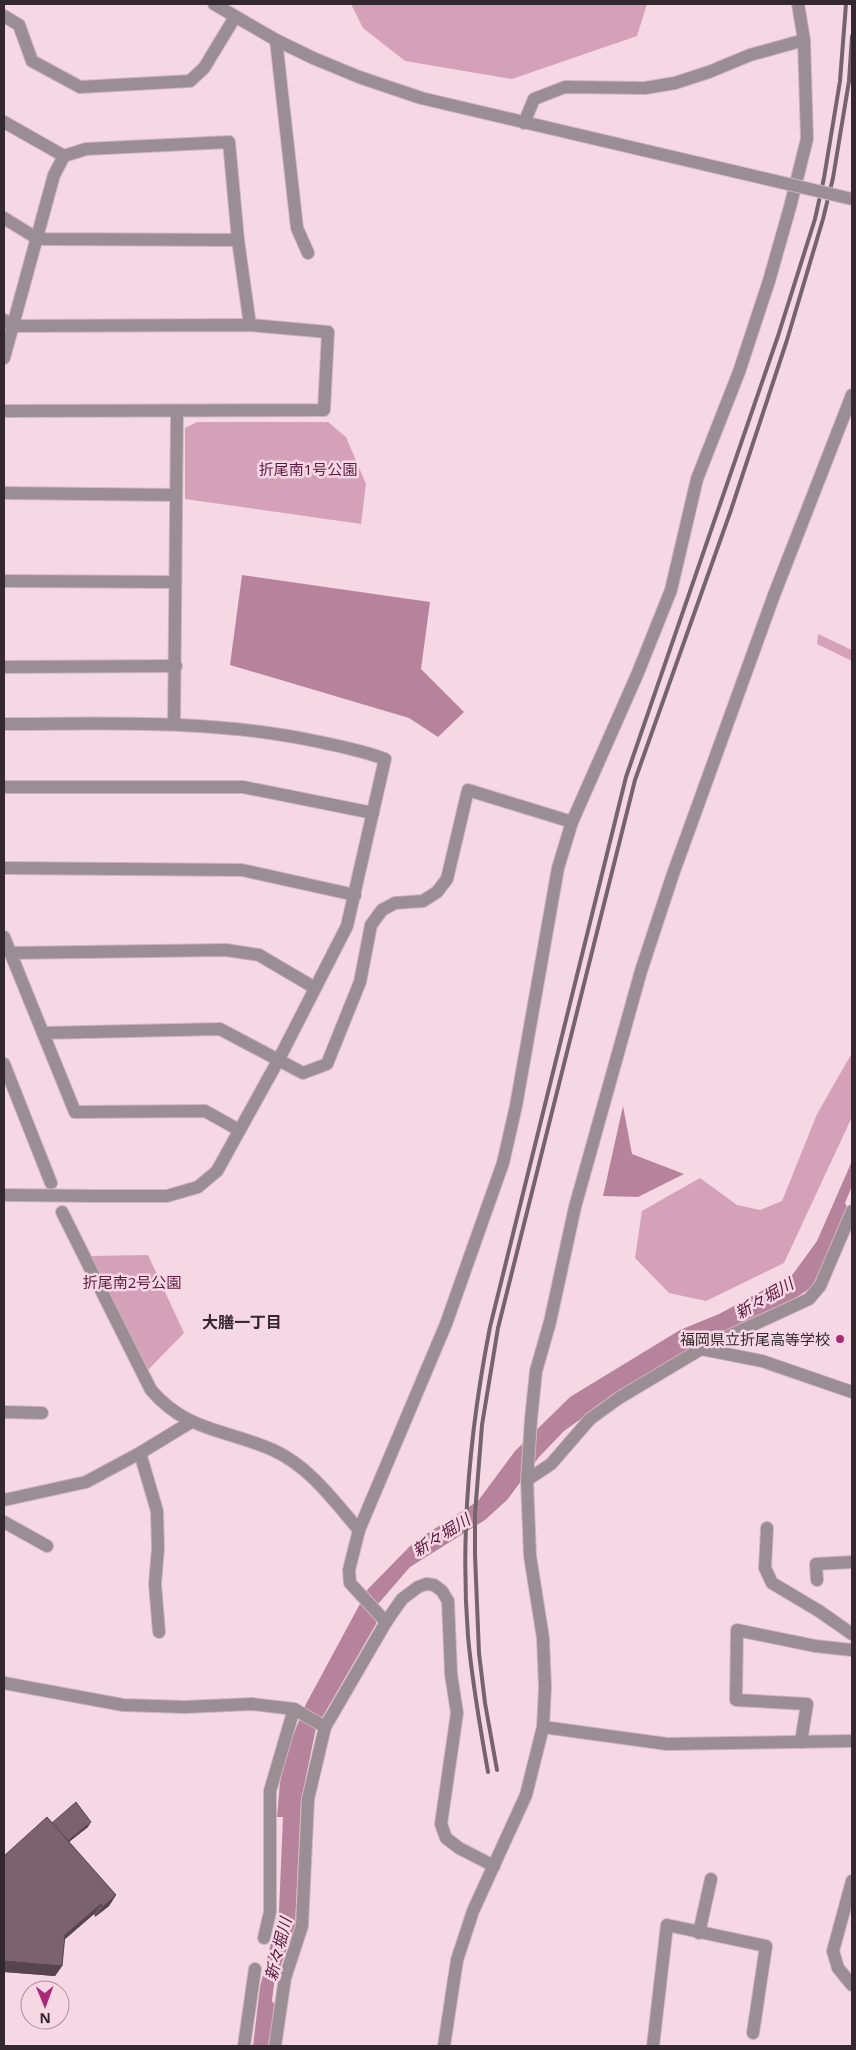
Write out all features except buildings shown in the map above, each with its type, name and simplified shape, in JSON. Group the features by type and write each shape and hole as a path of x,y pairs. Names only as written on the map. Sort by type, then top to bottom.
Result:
{"street":[{"path":"214,4 276,40 312,58 421,98 852,199"},
{"path":"383,1618 350,1584 348,1570 359,1530 446,1324 503,1163 516,1106 558,868 572,822 637,675 671,590 697,479 739,372 769,281 807,140 804,40 798,4"},
{"path":"4,16 19,25 32,60 80,87 190,81 204,68 235,17"},
{"path":"276,40 296,228 308,253"},
{"path":"524,123 534,99 565,87 645,88 675,83 710,72 750,55 804,40"},
{"path":"4,122 64,156"},
{"path":"4,358 8,323 38,239 54,175 64,156 86,149 229,142 238,240 250,325"},
{"path":"4,218 38,239 238,240"},
{"path":"4,411 324,410 328,332 250,325 8,323"},
{"path":"444,2046 457,1960 473,1911 526,1795 543,1727 546,1687 543,1638 530,1556 527,1480 536,1371 550,1322 575,1207 641,971 673,874 774,595 852,395"},
{"path":"174,724 177,411"},
{"path":"4,493 176,495"},
{"path":"4,581 175,582"},
{"path":"4,667 176,666"},
{"path":"4,724 174,724 235,728 284,734 365,751 385,759 382,780 347,926 279,1059 217,1171 198,1187 167,1196 4,1195"},
{"path":"4,787 244,787 374,813"},
{"path":"43,1033 220,1029 303,1073 327,1064 360,982 371,925 382,910 395,904 423,902 437,892 447,879 468,790 572,822"},
{"path":"4,868 242,870 355,895"},
{"path":"4,937 75,1112 205,1111 239,1130"},
{"path":"10,953 226,950 258,955 314,988"},
{"path":"4,1064 51,1183"},
{"path":"527,1480 551,1464 590,1419 619,1398 701,1349 809,1299 820,1286 852,1210"},
{"path":"62,1212 151,1390 164,1405 191,1422 274,1450 310,1474 359,1530"},
{"path":"701,1349 762,1361 852,1392"},
{"path":"4,1412 42,1413"},
{"path":"4,1500 86,1482 140,1453 191,1422"},
{"path":"140,1453 157,1511 158,1548 155,1584 159,1632"},
{"path":"4,1522 47,1546"},
{"path":"768,1528 765,1568 772,1583 819,1611 852,1634"},
{"path":"817,1580 816,1564 852,1562"},
{"path":"275,2046 285,1978 302,1926 308,1799 325,1727 383,1618 402,1599 418,1587 426,1584 434,1585 442,1591 448,1601 451,1674 457,1713 441,1824 446,1838 459,1848 494,1866"},
{"path":"801,1742 807,1704 736,1700 737,1630 815,1646 852,1650"},
{"path":"4,1683 123,1705 185,1707 252,1704 294,1709 325,1727"},
{"path":"264,1938 270,1912 270,1791 294,1709"},
{"path":"543,1727 667,1744 852,1741"},
{"path":"699,1932 711,1879"},
{"path":"852,1880 834,1951 838,1968 852,1986"},
{"path":"653,2046 667,1925 766,1946 753,2033"},
{"path":"244,2046 255,1969"}],"green space":[{"path":"351,4 647,4 637,36 512,79 405,61 363,28"},
{"name":"折尾南1号公園","path":"197,422 328,422 346,437 366,484 361,524 185,499 185,428"},
{"path":"818,634 852,650 852,661 817,644"},
{"path":"852,1053 852,1117 784,1263 706,1301 669,1293 635,1258 642,1211 700,1178 737,1205 760,1210 782,1201 817,1114"},
{"name":"折尾南2号公園","path":"148,1255 184,1333 148,1370 91,1256"}],"water":[{"path":"242,575 430,602 421,669 464,712 438,737 409,718 230,665"},
{"path":"623,1106 632,1154 684,1174 638,1197 603,1196"},
{"name":"新々堀川","path":"852,1161 852,1186 845,1203 848,1209 812,1287 797,1297 683,1353 613,1396 564,1431 539,1457 507,1500 485,1520 410,1567 378,1604 376,1624 316,1728 301,1801 295,1926 274,1984 272,2001 275,2005 268,2046 253,2046 260,1987 279,1911 283,1817 277,1817 280,1782 286,1752 306,1704 368,1589 414,1542 478,1501 515,1451 570,1397 680,1330 719,1314 793,1274 817,1241"}],"railway":[{"path":"488,1772 468,1636 465,1559 468,1481 472,1442 490,1327 626,777 778,336 815,219 824,178 840,81 846,4"},
{"path":"497,1770 485,1703 479,1653 475,1514 482,1425 498,1328 635,780 731,510 787,340 823,219 833,178 849,81 852,36"}],"place":[{"name":"福岡県立折尾高等学校","path":"840,1339"}],"district":[{"name":"大膳一丁目","path":"242,1322"}]}
